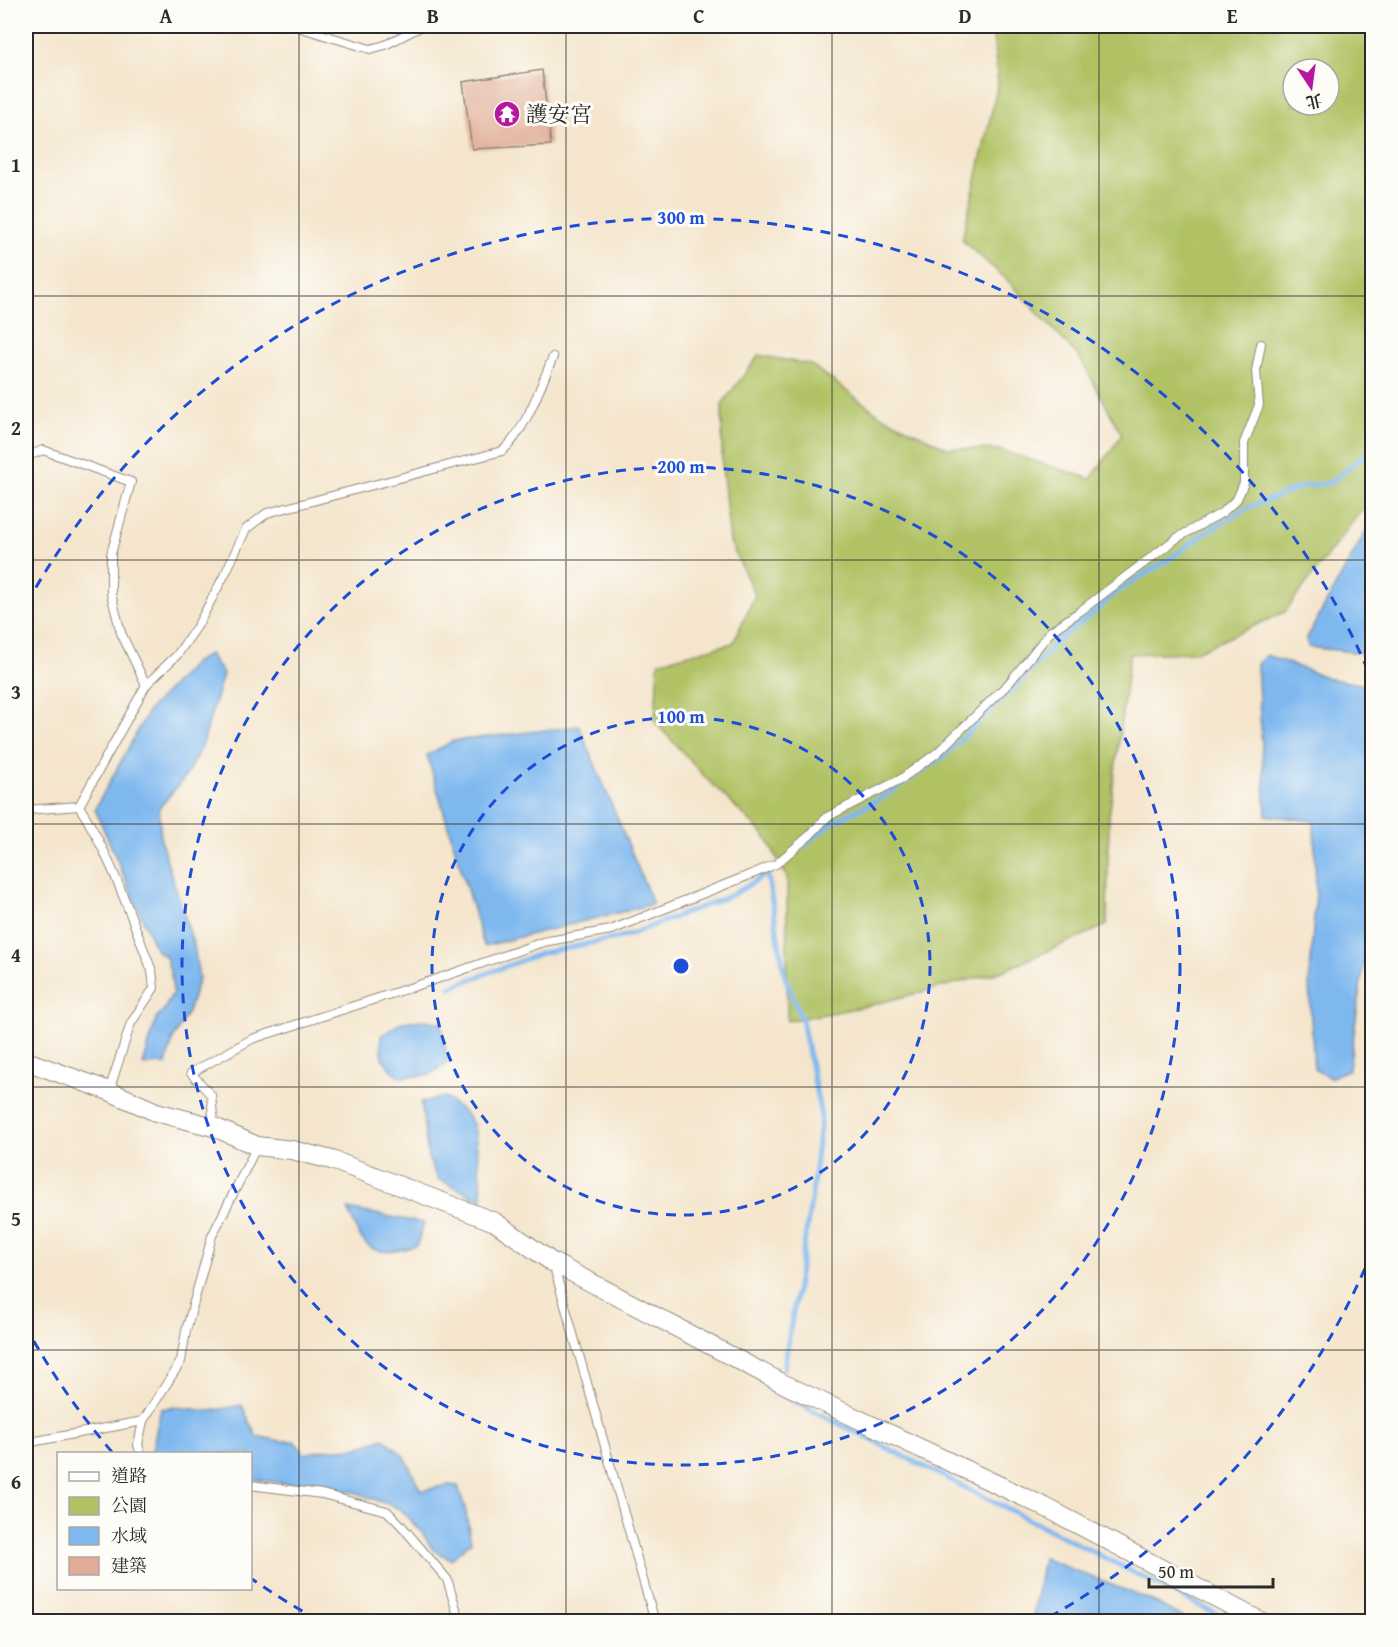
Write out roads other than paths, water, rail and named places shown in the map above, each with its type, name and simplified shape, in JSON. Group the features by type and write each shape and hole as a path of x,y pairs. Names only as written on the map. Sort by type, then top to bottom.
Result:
{"street":[{"path":"26,1061 109,1091 156,1112 214,1127 257,1146 292,1150 332,1160 495,1222 552,1262 786,1386 1047,1508 1262,1622"}],"lane":[{"path":"299,26 370,49 385,45 422,26"},
{"path":"214,1127 211,1095 191,1073 252,1039 423,984 543,942 611,930 742,879 776,864 827,817 901,779 937,753 1009,683 1051,631 1177,538 1223,512 1237,500 1245,483 1244,443 1259,405 1256,371 1261,344"},
{"path":"79,806 146,685 177,655 198,625 246,529 267,513 502,452 519,432 553,357"},
{"path":"26,457 43,450 131,482 111,554 111,594 121,633 146,685"},
{"path":"26,810 79,806"},
{"path":"79,806 112,869 152,971 154,988 131,1023 109,1091"},
{"path":"140,1452 138,1445 143,1421 181,1361 186,1331 212,1236 257,1146"},
{"path":"552,1262 656,1622"},
{"path":"26,1443 143,1421"},
{"path":"252,1485 322,1494 387,1511 447,1579 460,1622"}],"water":[{"path":"1372,520 1372,654 1308,647 1307,638"},
{"path":"209,654 223,674 202,746 185,777 159,808 161,842 194,946 199,978 188,1012 173,1039 166,1064 143,1065 156,1019 164,1010 173,992 171,975 166,957 156,950 95,809 149,710 194,663"},
{"path":"1266,655 1331,679 1372,686 1372,929 1366,947 1349,1069 1330,1078 1314,1069 1309,984 1316,891 1314,821 1266,815 1257,664"},
{"path":"579,726 653,904 484,946 427,755 453,741"},
{"path":"424,1020 441,1023 448,1063 429,1075 398,1077 382,1058 381,1036 402,1022"},
{"path":"445,1097 465,1113 474,1125 483,1201 438,1179 428,1158 421,1102"},
{"path":"348,1209 424,1223 417,1245 393,1251 375,1250 366,1244 356,1230"},
{"path":"242,1405 256,1436 294,1441 305,1454 323,1450 355,1448 384,1438 405,1457 421,1491 448,1485 458,1486 465,1508 471,1542 451,1559 433,1550 423,1534 400,1509 355,1492 252,1479 252,1452 156,1452 152,1450 161,1409 176,1407 210,1411"},
{"path":"1043,1558 1155,1602 1188,1621 1032,1621"}],"waterway":[{"path":"802,847 830,824 883,797 944,756 1015,687 1059,639 1116,592 1245,509 1301,487 1330,483 1372,449"},
{"path":"450,987 542,953 626,936 732,895 778,865"},
{"path":"767,872 785,977 802,1020 821,1116 812,1195 784,1368"},
{"path":"780,1394 1232,1622"}],"place":[{"name":"護安宮","path":"507,114"}]}
